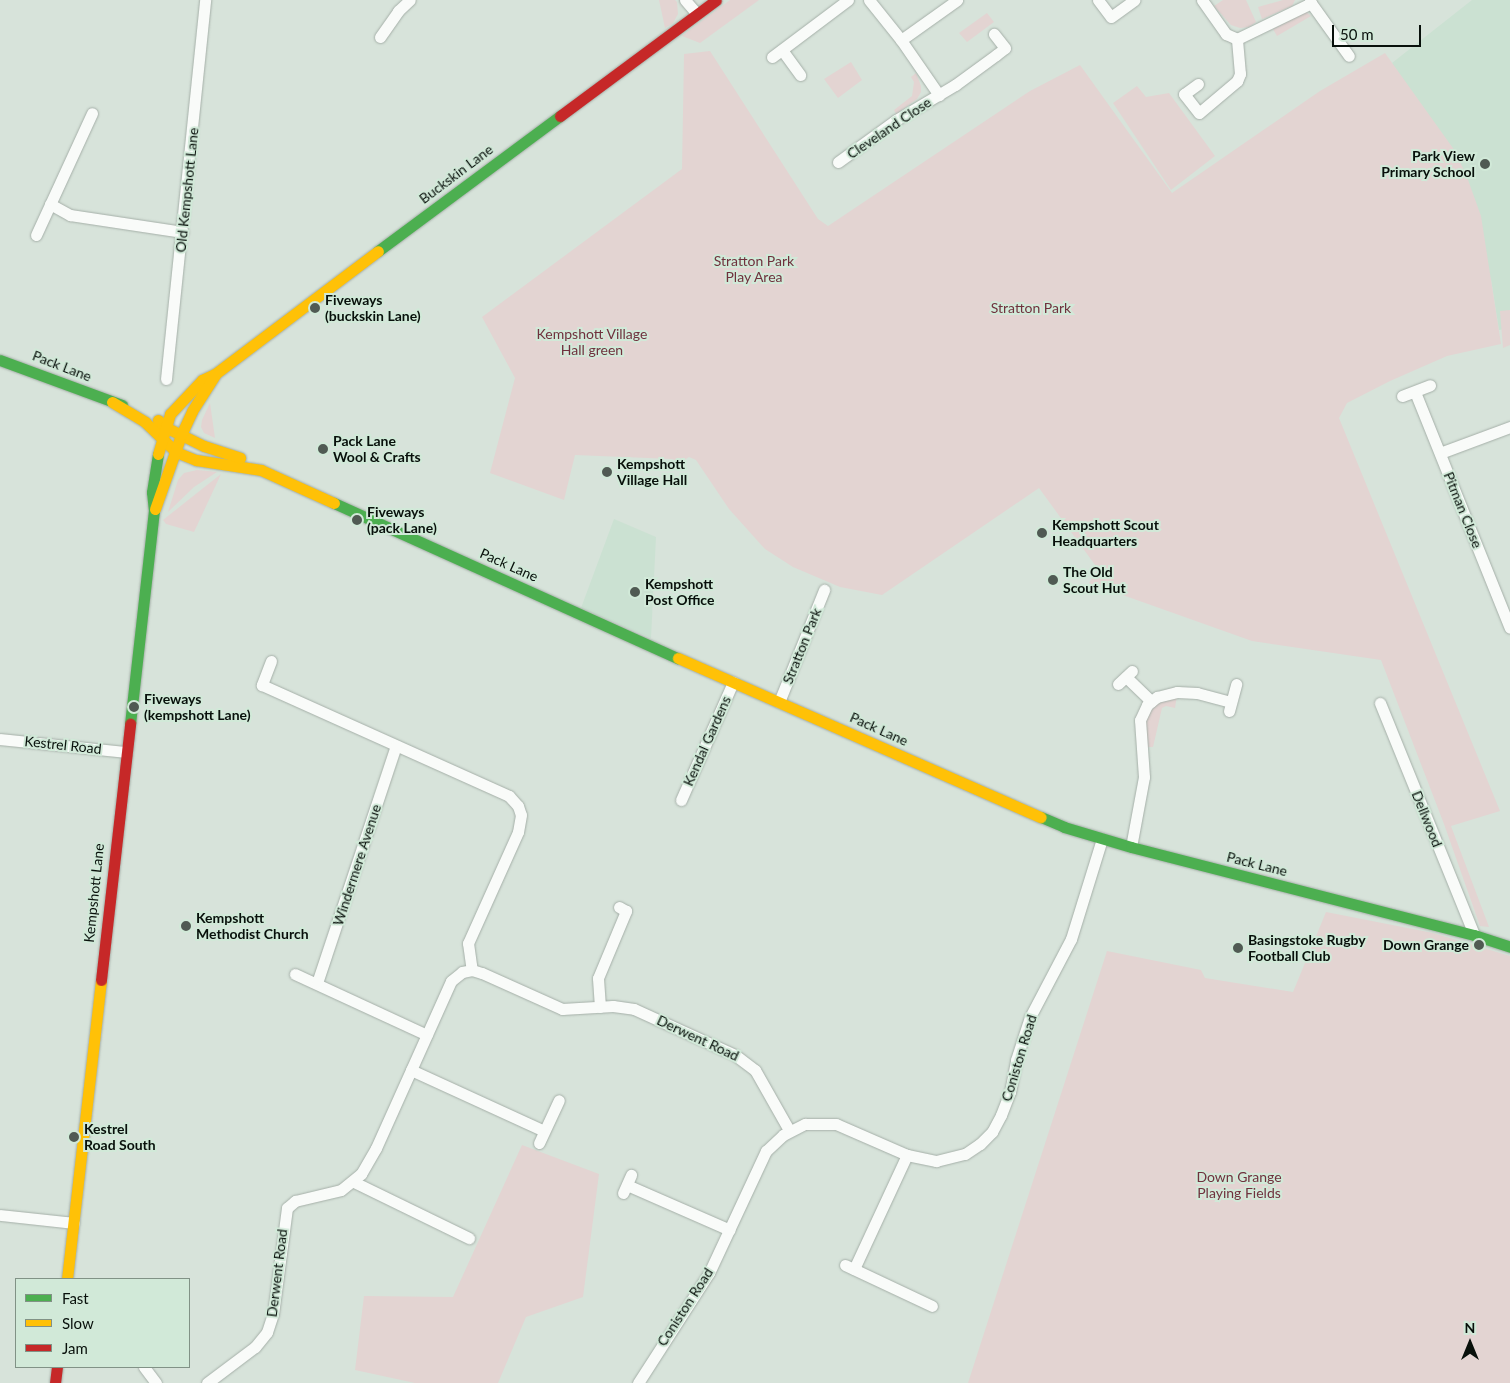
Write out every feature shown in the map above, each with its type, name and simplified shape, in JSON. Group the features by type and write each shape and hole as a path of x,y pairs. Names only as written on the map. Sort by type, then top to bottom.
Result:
{"street":[{"name":"Old Kempshott Lane","path":"166,379 183,232 205,0"},
{"path":"380,37 398,11 410,0"},
{"path":"684,0 698,14"},
{"name":"Buckskin Lane","path":"165,426 170,414 181,400 202,380 216,374 272,329 716,0"},
{"path":"800,76 777,53 848,0"},
{"name":"Cleveland Close","path":"869,0 901,40 939,95"},
{"path":"901,40 957,0"},
{"path":"1098,0 1111,18 1134,0"},
{"path":"1202,0 1226,34 1237,39"},
{"path":"1237,39 1310,2 1349,56"},
{"name":"Cleveland Close","path":"838,162 896,120 939,95 1005,48 994,34"},
{"path":"1198,84 1184,94 1199,113 1237,81 1240,74 1237,39"},
{"path":"36,235 92,113"},
{"path":"50,204 70,215 183,232"},
{"name":"Pack Lane","path":"0,360 57,379 112,402 149,414 180,435 204,446 245,460 261,470 1035,815 1102,839 1474,934 1510,947"},
{"name":"Buckskin Lane","path":"176,452 180,435 192,411 216,374"},
{"path":"1402,396 1430,385"},
{"name":"Pitman Close","path":"1415,392 1510,628"},
{"name":"Pack Lane","path":"112,402 145,422 161,440 176,452 196,460 261,470"},
{"name":"Kempshott Lane","path":"67,1278 154,511 152,492 165,426"},
{"path":"1440,453 1510,427"},
{"name":"Kempshott Lane","path":"154,511 162,496 176,452"},
{"name":"Stratton Park","path":"779,702 824,590"},
{"path":"271,661 262,685 509,796 520,810 522,819 518,832 468,943 472,970"},
{"path":"1125,677 1151,701"},
{"name":"Kendal Gardens","path":"681,800 734,682"},
{"path":"1131,847 1144,777 1140,720 1144,710 1151,701 1166,694 1187,692 1230,707 1236,684"},
{"name":"Dellwood","path":"1380,703 1474,934"},
{"name":"Kestrel Road","path":"0,739 126,752"},
{"name":"Windermere Avenue","path":"317,983 396,746"},
{"name":"Coniston Road","path":"638,1383 709,1273 766,1151 776,1139 789,1130 812,1123 836,1124 907,1155 929,1161 951,1159 974,1149 992,1132 1002,1115 1010,1092 1030,1017 1071,939 1102,839"},
{"path":"600,1006 598,978 626,911 619,908"},
{"name":"Derwent Road","path":"207,1383 255,1346 267,1332 274,1306 284,1213 288,1206 300,1200 334,1193 354,1182 365,1168 376,1148 451,982 458,974 472,970 562,1008 613,1006 634,1009 744,1060 754,1070 789,1130"},
{"path":"295,974 428,1035"},
{"path":"411,1070 544,1132"},
{"path":"539,1144 558,1100"},
{"path":"907,1155 850,1267 932,1306"},
{"path":"354,1182 470,1237"},
{"path":"627,1184 730,1230"},
{"path":"0,1215 74,1223"},
{"path":"55,1383 57,1368"},
{"path":"145,1368 156,1383"}],"shaded area":[{"name":"Park View Primary School","path":"1472,0 1510,0 1510,328 1499,330 1491,279 1392,63"},
{"path":"614,519 656,537 651,638 581,608"}],"green space":[{"path":"659,0 675,0 677,2 678,14 673,23 665,28"},
{"path":"730,0 759,0 700,43 682,36"},
{"path":"1223,0 1246,0 1256,22 1249,27 1240,28 1231,25 1214,6"},
{"path":"1283,0 1295,0 1292,6 1262,19 1258,7"},
{"path":"1306,12 1311,16 1277,36 1273,29"},
{"path":"987,13 994,22 967,42 959,33"},
{"name":"Stratton Park","path":"710,51 818,219 828,226 1030,91 1080,65 1172,193 1320,91 1385,53 1455,151 1467,177 1481,216 1501,344 1447,356 1390,381 1347,403 1339,418 1500,811 1451,826 1489,927 1480,926 1444,824 1381,660 1252,641 1089,583 1098,569 1039,488 882,595 840,587 793,567 765,549 729,509 696,460 689,457 681,462 672,459 575,455 564,500 490,473 515,378 482,317 682,169 684,54"},
{"path":"851,62 862,80 838,98 824,79"},
{"path":"916,73 921,86 921,92 917,99 896,114 894,110 912,96 914,82 911,77"},
{"path":"1137,86 1146,97 1169,93 1215,156 1171,190 1113,103"},
{"path":"1510,310 1510,345 1503,348 1500,311"},
{"path":"210,403 215,438 204,433 201,427 202,420"},
{"path":"197,470 217,472 194,487 168,512 178,480 184,473"},
{"path":"221,474 194,532 166,524 163,520"},
{"path":"1177,695 1175,708 1166,706 1162,708 1153,747 1144,747 1144,713 1150,705"},
{"name":"Down Grange Playing Fields","path":"1326,912 1433,933 1510,956 1510,1383 968,1383 1107,951 1201,970 1205,978 1293,992"},
{"path":"522,1145 599,1174 583,1297 526,1317 498,1383 415,1383 355,1370 364,1296 453,1297"}],"traffic: fast":[{"path":"378,251 560,116"},
{"path":"0,360 122,405"},
{"path":"130,724 154,511 152,492 158,454"},
{"path":"334,503 678,658"},
{"path":"1041,817 1064,827 1131,847 1474,935 1510,947"}],"traffic: slow":[{"path":"158,454 170,414 202,380 215,374 378,251"},
{"path":"155,509 181,435 192,411 215,375"},
{"path":"112,402 145,422 176,452 196,460 261,470 334,503"},
{"path":"158,420 165,427 204,446 240,458"},
{"path":"678,658 1041,817"},
{"path":"67,1278 101,980"}],"traffic: jam":[{"path":"560,116 716,0"},
{"path":"101,980 130,724"},
{"path":"55,1383 57,1368"}],"place":[{"name":"Park View Primary School","path":"1485,164"},
{"name":"Fiveways (buckskin Lane)","path":"315,308"},
{"name":"Pack Lane Wool & Crafts","path":"323,449"},
{"name":"Kempshott Village Hall","path":"607,472"},
{"name":"Fiveways (pack Lane)","path":"357,520"},
{"name":"Kempshott Scout Headquarters","path":"1042,533"},
{"name":"The Old Scout Hut","path":"1053,580"},
{"name":"Kempshott Post Office","path":"635,592"},
{"name":"Fiveways (kempshott Lane)","path":"134,707"},
{"name":"Kempshott Methodist Church","path":"186,926"},
{"name":"Down Grange","path":"1479,945"},
{"name":"Basingstoke Rugby Football Club","path":"1238,948"},
{"name":"Kestrel Road South","path":"74,1137"}],"park label":[{"name":"Stratton Park Play Area","path":"754,270"},
{"name":"Kempshott Village Hall green","path":"592,342"}]}
